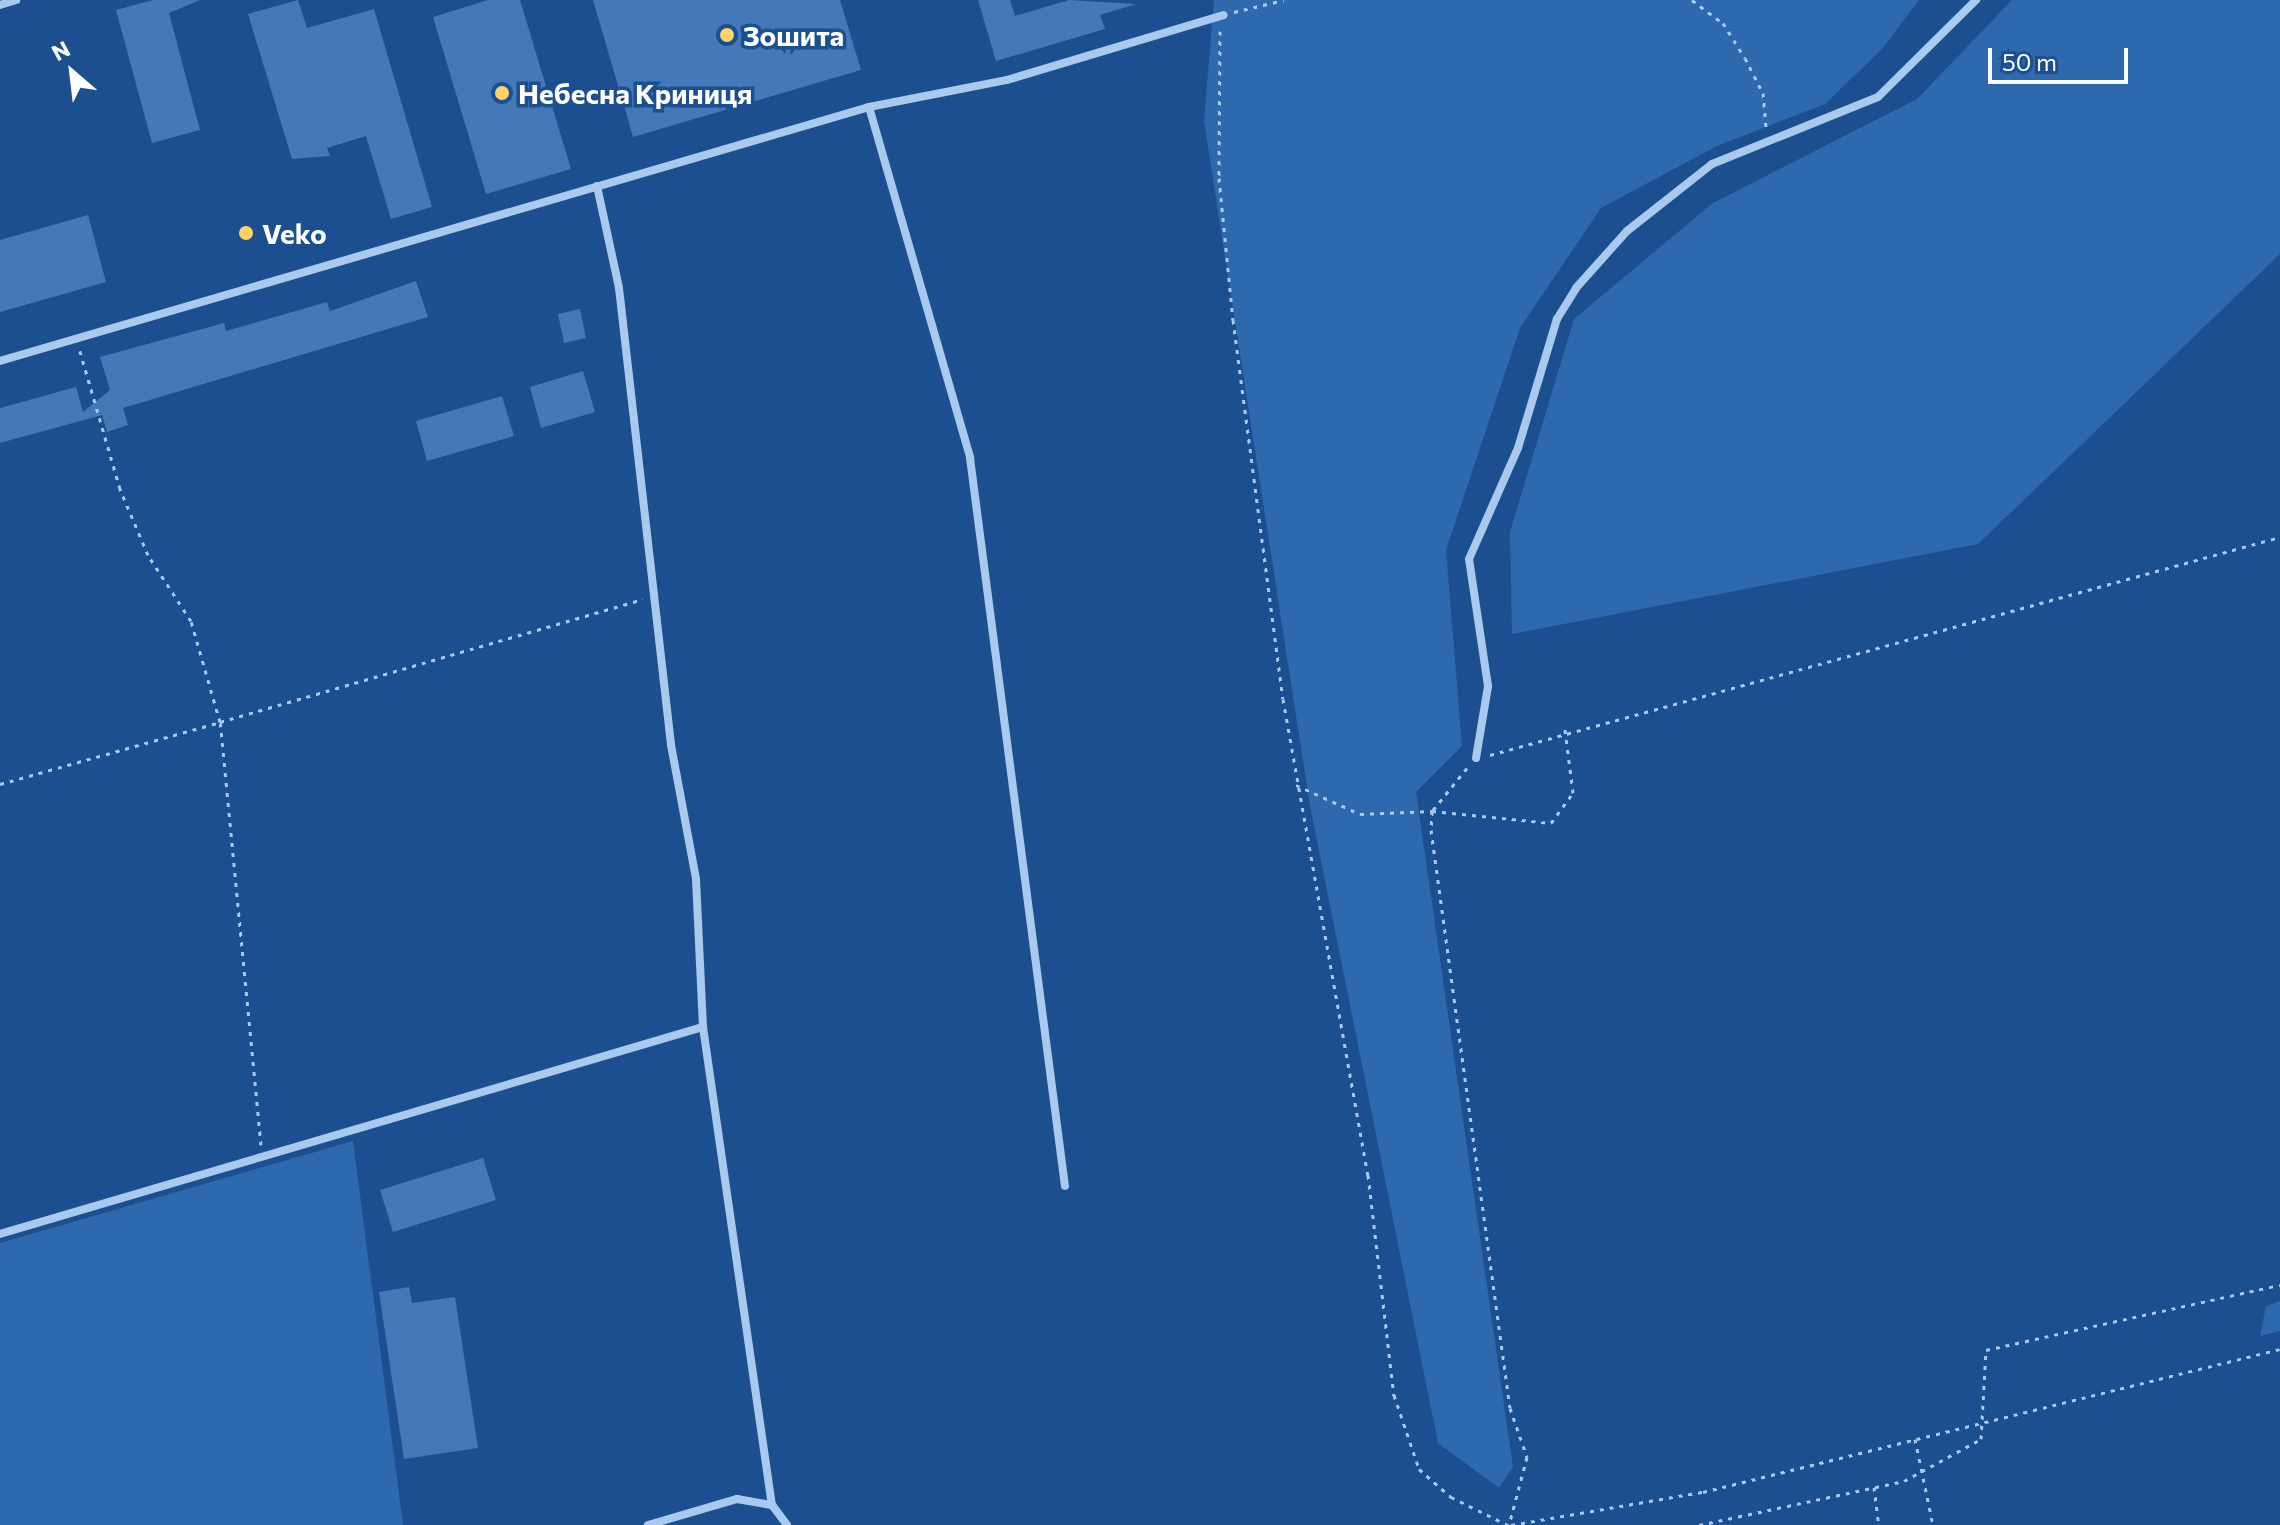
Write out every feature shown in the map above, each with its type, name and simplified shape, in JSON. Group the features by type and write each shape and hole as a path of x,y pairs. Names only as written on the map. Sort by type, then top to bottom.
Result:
{"street":[{"path":"0,5 16,0"},
{"path":"1476,758 1488,686 1469,559 1518,448 1557,319 1597,263 1645,215 1712,164 1767,137 1847,115 1878,97 1976,0"},
{"path":"0,361 869,107 1007,80 1223,15"},
{"path":"869,107 970,458 1065,1186"},
{"path":"597,186 619,288 659,594 671,745 696,879 703,1027 772,1505 787,1525"},
{"path":"0,1234 703,1027"},
{"path":"648,1525 737,1499 772,1505"}],"path":[{"path":"1284,0 1223,15 1219,178 1296,785 1368,1175 1406,1440 1419,1469 1451,1497 1509,1525 1703,1492 2280,1349"},
{"path":"1692,0 1723,23 1751,69 1763,93 1767,137"},
{"path":"76,339 120,489 148,555 191,621 220,722 263,1157"},
{"path":"1509,1525 1527,1457 1510,1408 1432,811 1476,758 1565,730 2280,537"},
{"path":"0,784 659,594"},
{"path":"1296,785 1360,814 1432,811 1551,823 1573,793 1565,730"},
{"path":"1699,1525 1874,1487 1921,1471 1981,1439 1986,1422 1986,1350 2280,1285"},
{"path":"1915,1439 1933,1525"},
{"path":"1874,1487 1879,1525"}],"shaded area":[{"path":"1214,0 1919,0 1882,49 1825,104 1717,146 1601,208 1520,328 1446,550 1462,746 1416,792 1513,1467 1499,1488 1438,1443 1310,806 1204,121"},
{"path":"2012,0 2280,0 2280,254 1978,544 1512,634 1510,532 1574,319 1713,203 1917,99"},
{"path":"353,1141 403,1525 0,1525 0,1243"},
{"path":"2280,1301 2280,1331 2260,1336 2266,1306"}],"building":[{"path":"153,0 200,0 169,13 200,130 152,143 116,10"},
{"path":"298,0 307,28 374,9 432,207 391,219 366,136 327,148 330,156 292,159 248,14"},
{"name":"Небесна Криниця","path":"488,0 520,0 571,169 486,194 433,17"},
{"name":"Зошита","path":"593,0 840,0 861,70 633,137"},
{"path":"978,0 1010,0 1015,16 1069,0 1136,4 1100,15 1105,29 996,61"},
{"path":"88,215 106,282 0,312 0,240"},
{"path":"416,281 428,317 123,408 128,425 107,432 102,415 0,443 0,408 76,387 83,412 110,390 100,357 224,323 226,331 327,302 330,311"},
{"path":"580,309 586,338 564,343 558,314"},
{"path":"583,371 595,412 541,428 530,387"},
{"path":"502,396 514,436 427,461 416,421"},
{"path":"483,1158 496,1200 393,1232 380,1190"},
{"path":"409,1287 412,1303 455,1297 478,1448 404,1459 379,1292"}],"place":[{"name":"Зошита","path":"727,35"},
{"name":"Небесна Криниця","path":"502,93"},
{"name":"Veko","path":"246,233"}]}
